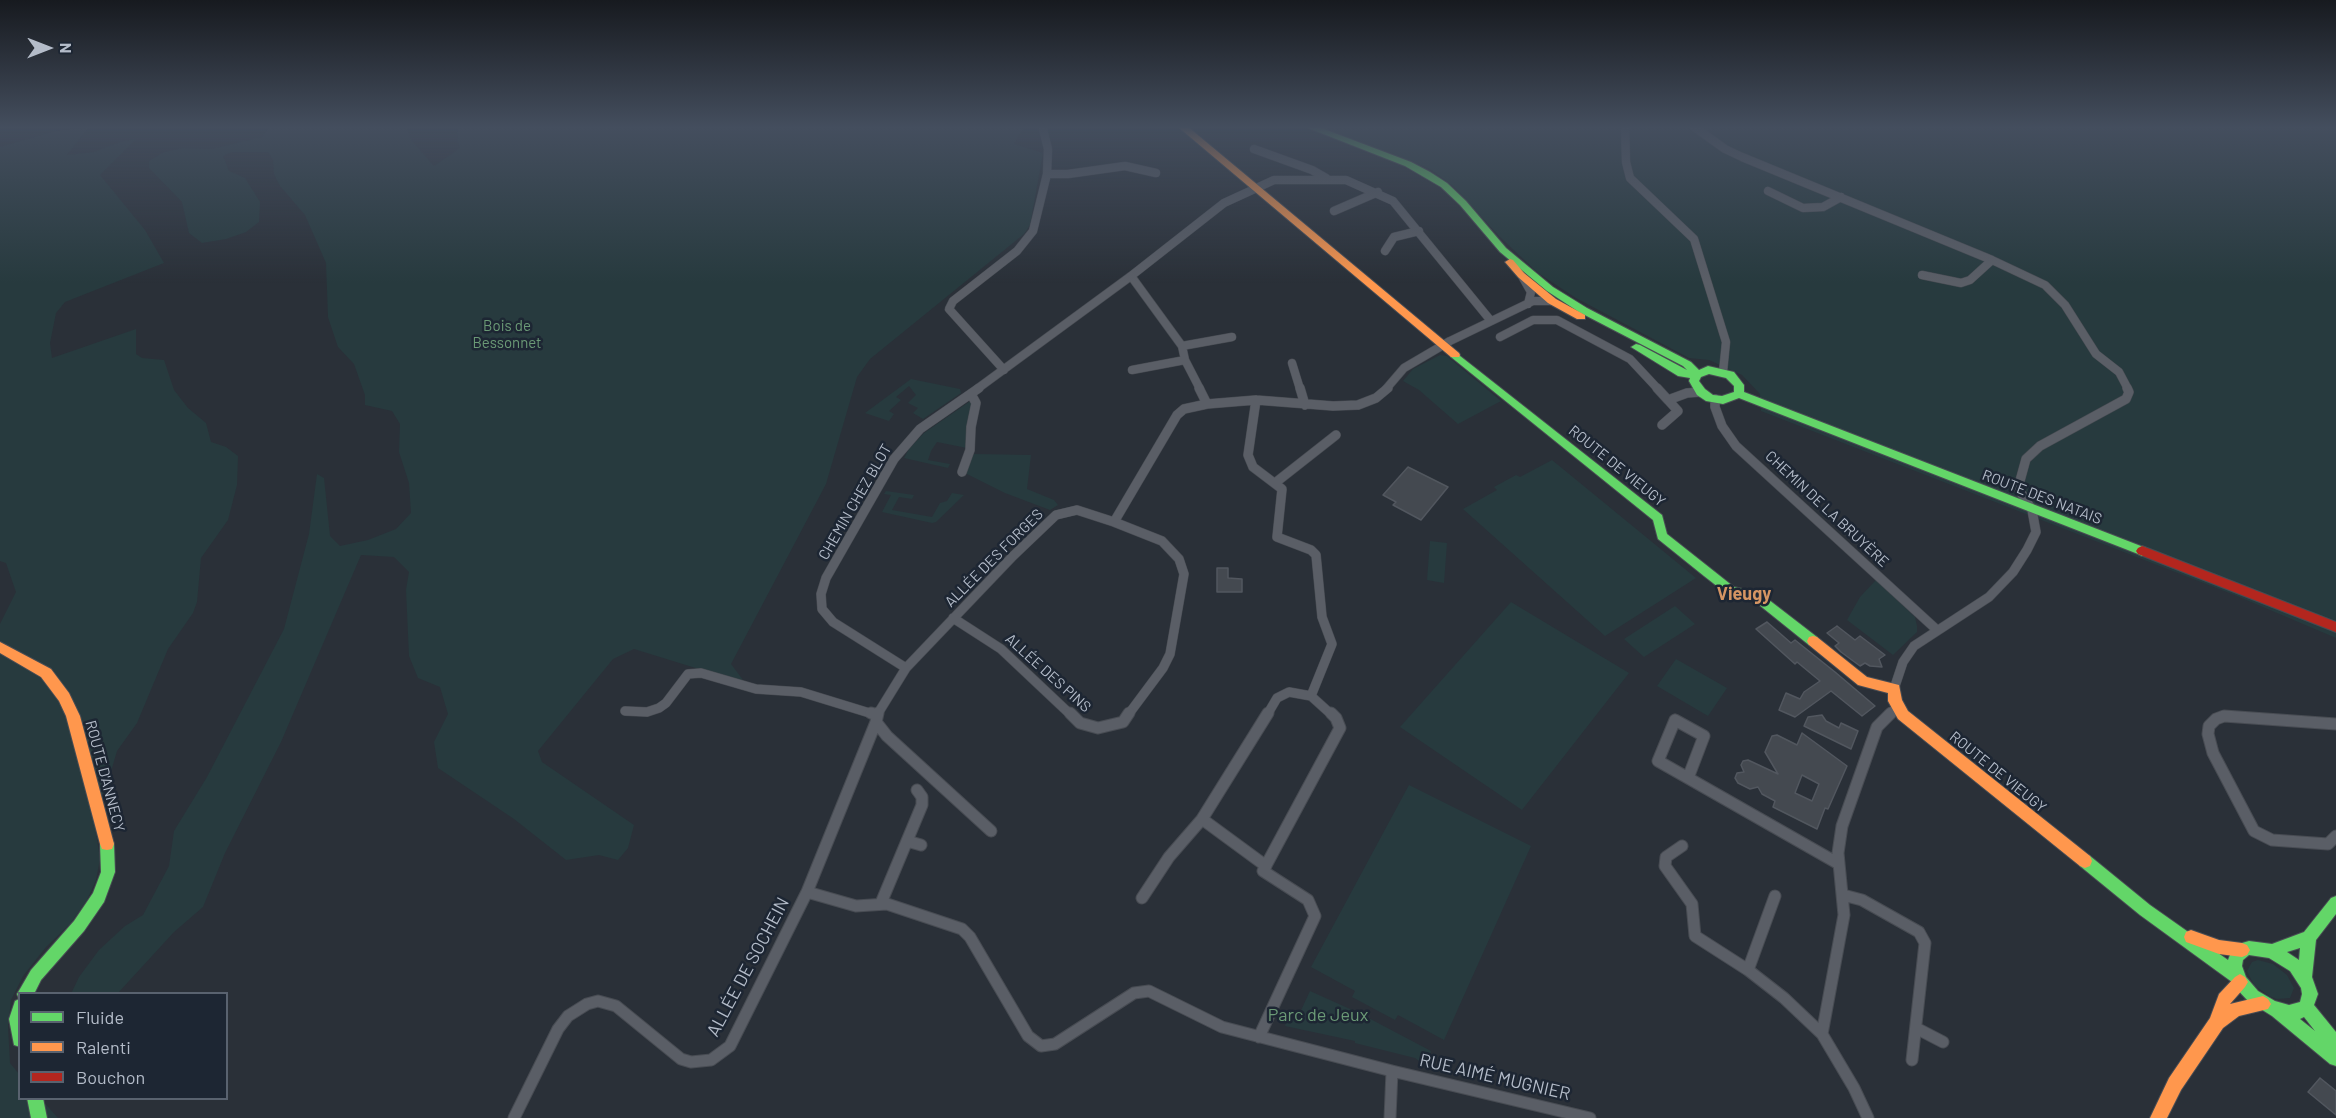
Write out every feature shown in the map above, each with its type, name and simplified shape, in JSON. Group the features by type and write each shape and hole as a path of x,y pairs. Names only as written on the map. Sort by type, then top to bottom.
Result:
{"street":[{"path":"1004,370 949,309 953,301 1017,251 1033,231 1046,178"},
{"name":"ROUTE DE VIEUGY","path":"1241,178 1658,518 1662,536 1731,591 1756,596 1863,681 1894,690 1898,706 1904,715 1943,748 2238,979"},
{"path":"1433,178 1444,185 1463,204 1503,250 1550,289 1583,310 1687,364 1697,375"},
{"path":"1630,178 1694,239 1726,342 1723,372"},
{"path":"1795,178 1992,260 2045,285 2059,297 2096,354 2119,372 2130,392 2126,399 2040,446 2026,459 2018,488 2032,510 2036,532 2013,572 1978,605 1914,646 1908,653 1894,690"},
{"name":"CHEMIN CHEZ BLOT","path":"906,668 833,622 822,609 821,594 826,578 900,449 920,429 1131,276 1224,203 1253,188 1278,180 1328,179"},
{"path":"1328,179 1352,182 1378,192 1393,201 1491,321"},
{"path":"1768,190 1803,208 1823,207 1842,197"},
{"path":"1334,211 1378,192"},
{"path":"1385,251 1394,237 1419,231"},
{"path":"1503,250 1506,258 1521,275 1552,301 1682,373 1697,375 1708,370 1723,372 1739,385 1738,394 1729,399 1715,399 1701,392 1687,393 1668,400"},
{"path":"1922,275 1961,283 1970,280 1992,260"},
{"path":"1521,275 1531,292 1528,304"},
{"path":"1131,276 1182,346 1185,360 1207,404"},
{"path":"1114,522 1177,415 1189,407 1256,400 1347,406 1367,402 1384,392 1404,368 1444,345 1528,304 1552,301 1583,310"},
{"path":"1500,337 1533,320 1546,318 1557,320 1630,359 1678,411 1662,425"},
{"path":"1182,346 1232,337"},
{"path":"1132,370 1185,360"},
{"path":"1292,363 1305,405"},
{"path":"1697,375 1694,381 1701,392"},
{"path":"962,472 970,450 971,427 976,403 971,394"},
{"name":"ROUTE DES NATAIS","path":"1738,394 2336,627"},
{"name":"CHEMIN DE LA BRUYÈRE","path":"1715,399 1715,407 1722,426 1736,446 1936,630"},
{"path":"1256,400 1248,455 1253,466 1275,483 1282,493 1276,535 1279,539 1311,550 1316,555 1322,617 1332,644 1311,696"},
{"path":"1275,483 1336,435"},
{"name":"ALLÉE DES FORGES","path":"906,668 1056,515 1077,510 1114,522"},
{"name":"ALLÉE DES PINS","path":"953,618 1001,649 1080,723 1098,728 1124,722 1163,668 1170,654 1184,574 1179,559 1162,541 1114,522"},
{"name":"ROUTE D'ANNECY","path":"0,648 17,655 46,673 64,697 73,716 105,831 108,851 108,873 99,897 79,926 36,975 26,992"},
{"path":"877,719 906,668"},
{"path":"625,711 647,712 659,708 666,703 688,674 700,673 756,689 801,692 877,719 887,736 991,831"},
{"path":"1143,898 1169,857 1202,819 1277,698 1289,692 1311,696 1336,718 1340,728 1263,872 1308,900 1315,916 1259,1037"},
{"path":"1822,1034 1844,915 1839,864 1842,826 1877,728 1898,706"},
{"path":"2336,724 2224,716 2216,719 2209,726 2208,734 2212,753 2254,831 2272,840 2328,844 2336,836"},
{"name":"ALLÉE DE SOCHEIN","path":"514,1118 558,1029 568,1016 587,1004 598,1001 616,1006 681,1059 703,1061 720,1056 730,1046 807,892 877,719"},
{"path":"1688,778 1704,736 1675,720 1658,761 1839,864"},
{"path":"880,903 922,805 922,797 917,790"},
{"path":"1202,819 1266,866"},
{"path":"907,841 921,845"},
{"path":"1682,846 1666,857 1665,866 1692,904 1695,936 1748,970 1784,998 1822,1034 1854,1088 1868,1118"},
{"path":"807,892 856,906 880,903 965,931 1028,1036 1041,1046 1055,1044 1134,993 1149,991 1165,996 1222,1027 1392,1071 1390,1118"},
{"path":"1843,895 1862,900 1919,932 1925,943 1912,1060"},
{"path":"1748,970 1775,896"},
{"path":"2272,951 2309,937 2336,903"},
{"name":"ROUTE DE VIEUGY","path":"2169,926 2205,943 2242,950"},
{"path":"2277,1010 2299,1012 2306,1007 2310,994 2304,977 2309,937"},
{"path":"2158,1118 2175,1084 2217,1022 2224,999 2238,979 2236,957 2242,950 2258,948 2272,951 2284,958 2304,977"},
{"path":"2238,979 2264,1004 2277,1010 2336,1058"},
{"path":"2217,1022 2236,1009 2264,1004"},
{"path":"2306,1007 2336,1046"},
{"path":"1916,1028 1943,1042"},
{"name":"RUE AIMÉ MUGNIER","path":"1392,1071 1590,1118"},
{"path":"35,1100 39,1118"}],"green space":[{"path":"0,178 103,178 145,230 164,263 65,302 56,313 50,343 52,358 136,329 136,354 142,358 164,360 174,390 188,408 206,423 211,442 226,447 238,456 237,485 228,520 201,558 197,602 193,613 168,649 137,723 117,751 95,826 100,859 96,880 87,900 71,923 46,947 23,976 11,1000 8,1027 10,1063 18,1073 18,1100 42,1100 58,1118 0,1118 0,624 16,592 6,563 0,561"},
{"name":"Bois de Bessonnet","path":"159,178 245,178 260,202 259,222 246,232 226,239 202,243 189,233 182,202"},
{"name":"Bois de Bessonnet","path":"276,178 1038,178 1030,225 1024,234 870,359 857,377 826,484 731,664 743,680 728,678 634,649 613,659 538,751 542,762 634,825 628,848 618,860 599,855 566,860 514,819 438,768 434,742 448,714 440,687 418,678 409,656 406,590 409,572 394,557 361,555 281,742 225,853 203,907 174,932 119,992 72,992 79,977 99,950 125,926 143,915 169,866 174,831 207,777 284,629 309,534 317,474 324,478 330,536 340,546 368,540 396,529 411,513 409,483 399,452 400,424 392,411 365,405 365,395 354,364 338,347 328,317 326,263 305,215"},
{"path":"1442,178 2336,178 2336,638 2237,596 1761,411 1760,394 1742,375 1709,360 1689,358 1576,298 1538,273 1499,236 1454,187"},
{"path":"1440,355 1447,356 1501,401 1458,424 1419,390 1403,381 1413,369"},
{"path":"911,379 960,389 961,393 923,419 913,413 918,408 908,403 916,395 909,386 896,397 901,400 889,411 894,414 889,421 865,413"},
{"path":"972,402 967,448 937,442 928,460 950,464 948,468 904,458 924,433"},
{"path":"974,454 1031,455 1027,489 1054,500 1058,505 1050,510 1005,493 965,473"},
{"path":"1552,460 1696,578 1605,636 1463,509 1497,490 1494,487 1516,475 1520,477"},
{"path":"886,491 914,495 912,499 899,497 892,510 932,517 940,503 947,501 952,493 964,495 936,522 932,523 882,512 891,495 884,494"},
{"path":"1430,541 1447,543 1444,583 1427,580"},
{"path":"1876,580 1915,617 1917,632 1893,655 1847,620 1860,597"},
{"path":"1511,602 1629,673 1522,810 1400,727"},
{"path":"1675,606 1695,624 1644,657 1624,639"},
{"path":"1676,659 1727,688 1708,716 1657,686"},
{"path":"1409,785 1531,846 1444,1040 1398,1015 1395,1020 1352,997 1355,991 1311,967"},
{"path":"2258,960 2273,964 2287,975 2294,988 2290,998 2277,999 2254,985 2247,971 2252,962"},
{"name":"Parc de Jeux","path":"1310,991 1359,1013 1431,1051 1428,1060 1422,1063 1415,1058 1355,1043 1355,1041 1285,1026 1287,1020 1297,1019"}],"building":[{"path":"1408,467 1448,487 1421,520 1393,505 1396,502 1383,495"},
{"path":"1217,568 1228,568 1228,578 1242,579 1242,592 1217,592"},
{"path":"1767,622 1791,643 1795,640 1875,706 1862,716 1831,691 1795,717 1779,710 1786,693 1800,699 1804,692 1820,681 1797,662 1795,664 1756,629"},
{"path":"1837,626 1855,640 1860,636 1885,655 1879,659 1882,667 1865,663 1860,666 1841,652 1835,646 1839,643 1827,633"},
{"path":"1822,715 1826,721 1839,728 1841,723 1858,731 1851,749 1804,726 1808,717"},
{"path":"1802,733 1847,766 1828,809 1825,808 1817,829 1773,807 1775,801 1762,794 1758,787 1750,789 1738,783 1735,778 1737,773 1744,772 1741,765 1743,761 1748,760 1778,774 1765,752 1772,736 1777,735 1797,745","holes":["1802,775 1819,784 1812,801 1795,793"]},
{"path":"2320,1078 2336,1091 2336,1115 2308,1092"}],"traffic: fast":[{"path":"1433,178 1463,203 1503,250 1550,289 1583,310 1687,364 1697,375"},
{"path":"1636,347 1682,373 1697,375"},
{"path":"1455,355 1658,518 1662,536 1708,573 1731,591 1756,596 1813,641"},
{"path":"1708,370 1730,375 1739,385 1739,394 1723,400 1710,398 1701,392 1694,381 1697,375 1708,370"},
{"path":"1739,394 2142,551"},
{"path":"26,992 36,975 79,926 99,897 108,872 107,844"},
{"path":"2085,861 2145,910 2237,976"},
{"path":"2272,951 2309,937 2336,903"},
{"path":"2304,977 2309,937"},
{"path":"2249,948 2272,951 2295,966 2308,985 2310,994 2306,1007 2299,1012 2289,1013 2271,1008 2253,996 2240,982 2234,966 2236,957 2242,950 2249,948"},
{"path":"2306,1007 2336,1045"},
{"path":"2278,1011 2336,1058"},
{"path":"18,1015 18,1026"},
{"path":"35,1100 39,1118"}],"traffic: slow":[{"path":"1243,178 1455,355"},
{"path":"1510,262 1521,275 1552,301 1581,317"},
{"path":"1813,641 1863,681 1894,689 1895,701 1903,715 2085,861"},
{"path":"0,647 46,673 64,697 73,716 107,844"},
{"path":"2191,937 2219,947 2242,950"},
{"path":"2158,1118 2175,1084 2217,1022 2224,999 2240,982"},
{"path":"2217,1022 2236,1009 2263,1004"}],"traffic: jam":[{"path":"2142,551 2336,627"}],"district":[{"name":"Vieugy","path":"1744,594"}]}
